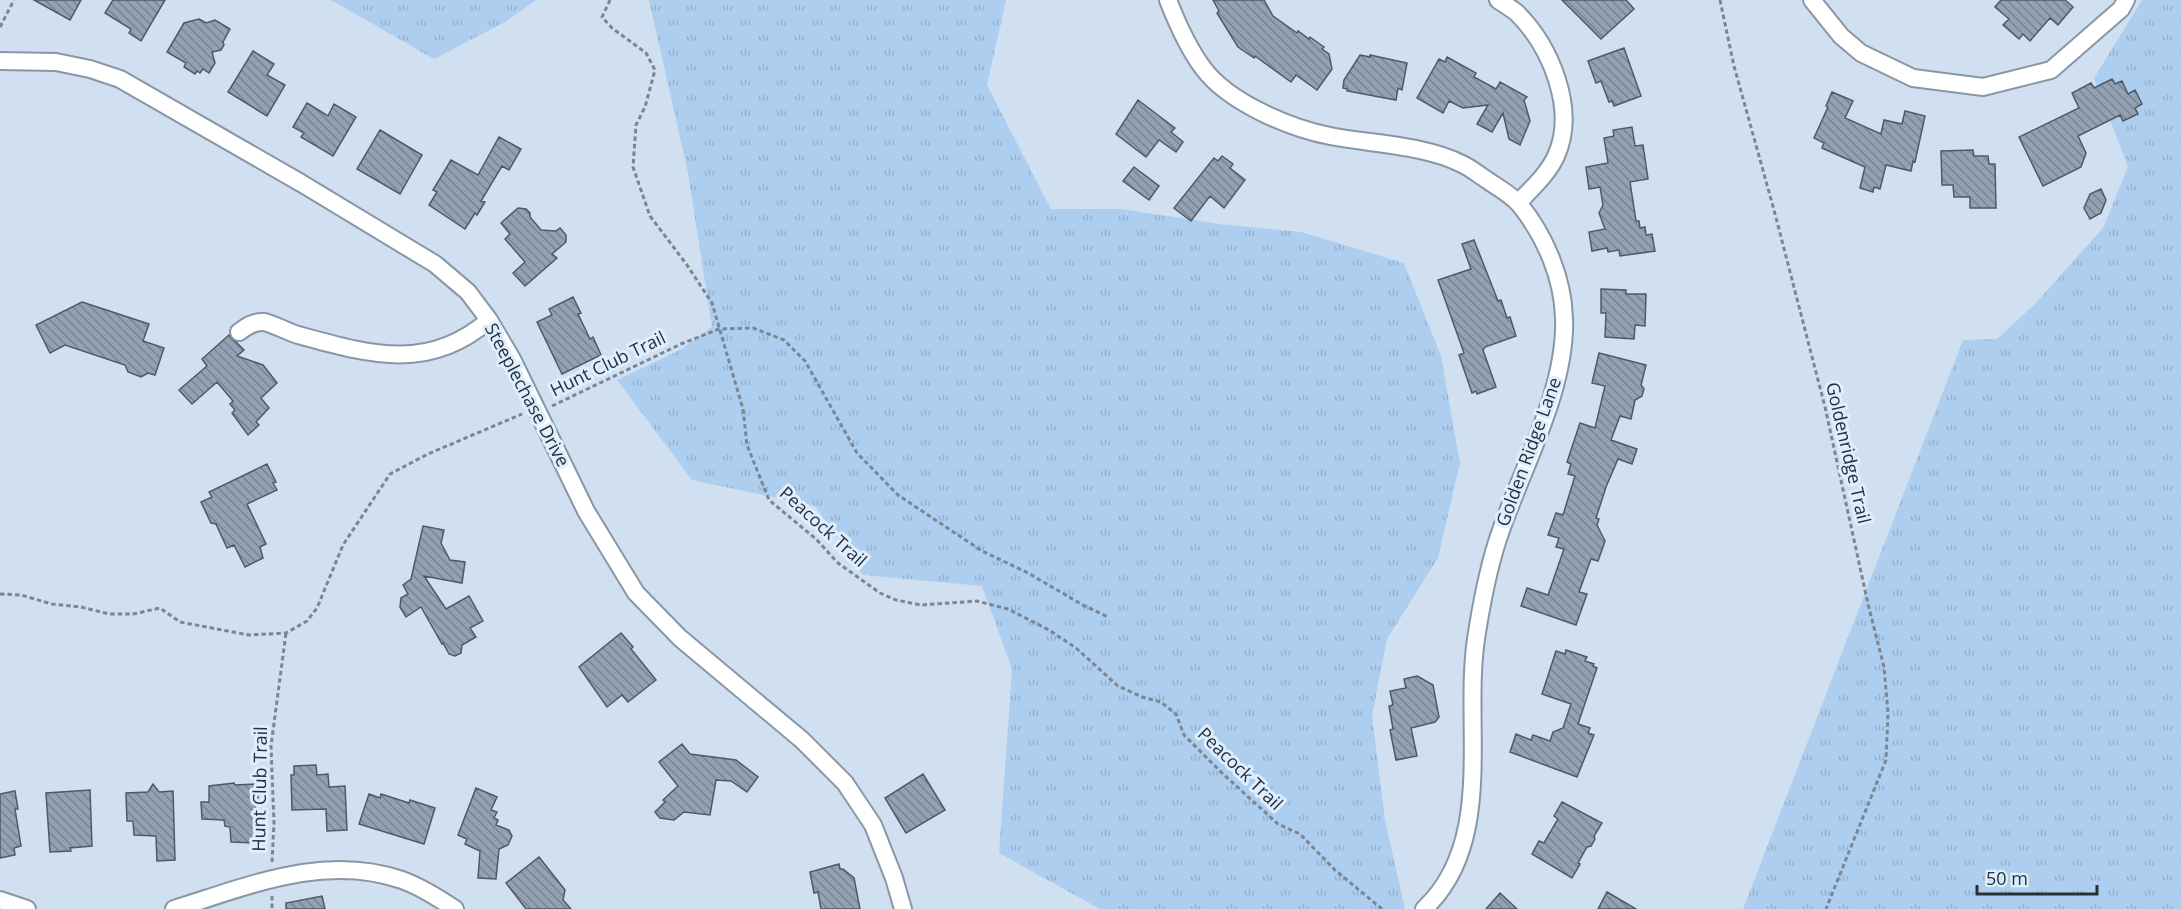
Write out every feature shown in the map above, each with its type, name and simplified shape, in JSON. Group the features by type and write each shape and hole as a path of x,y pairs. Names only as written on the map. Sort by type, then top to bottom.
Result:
{"street":[{"name":"Golden Ridge Lane","path":"1168,0 1177,23 1203,69 1236,98 1279,121 1318,133 1423,151 1462,164 1518,203 1547,248 1561,290 1564,318 1563,352 1537,442 1497,541 1485,584 1475,644 1472,795 1466,836 1453,868 1437,897 1424,909"},
{"path":"1498,0 1516,13 1542,45 1560,89 1565,127 1557,154 1549,170 1518,203"},
{"path":"1812,0 1841,36 1861,53 1913,78 1983,87 2051,70 2121,9 2126,0"},
{"name":"Steeplechase Drive","path":"0,61 56,62 90,69 120,80 301,183 435,264 468,292 489,320 512,359 586,512 636,593 680,638 802,740 845,783 873,825 894,878 903,909"},
{"path":"239,332 252,323 265,322 283,331 349,349 403,356 426,354 457,343 489,320"},
{"path":"174,909 308,871 343,869 372,872 403,881 433,895 455,909"},
{"path":"0,900 27,909"}],"path":[{"path":"0,27 14,0"},
{"name":"Peacock Trail","path":"610,0 602,17 612,28 646,53 654,70 645,107 636,125 633,167 650,216 712,303 743,409 747,445 769,500 816,539 838,563 880,593 896,600 921,605 977,601 1008,609 1049,630 1076,648 1118,686 1142,697 1161,702 1176,714 1184,735 1222,773 1278,824 1300,834 1335,870 1382,909"},
{"name":"Goldenridge Trail","path":"1720,0 1734,66 1825,407 1865,594 1884,667 1888,713 1886,760 1826,909"},
{"path":"719,329 753,328 784,340 805,361 857,453 898,495 982,552 1028,573 1108,617"},
{"name":"Hunt Club Trail","path":"0,594 21,595 52,604 81,607 109,614 133,614 160,608 180,622 249,635 286,633 308,621 317,608 344,545 390,474 428,454 519,415 551,407 672,348 719,329"},
{"name":"Hunt Club Trail","path":"272,909 274,823 271,746 286,633"}],"green space":[{"path":"331,0 536,0 505,22 434,59"},
{"path":"649,0 1006,0 987,85 1051,209 1121,209 1220,224 1301,232 1404,263 1441,356 1460,463 1438,558 1387,639 1372,716 1385,820 1405,909 1100,909 999,853 1012,669 982,586 863,575 815,506 692,480 617,380 680,350 712,327 688,173"},
{"path":"2142,0 2181,0 2181,909 1743,909 1963,340 1997,339 2036,303 2103,228 2128,167 2094,78"}],"building":[{"path":"34,0 81,0 70,20"},
{"path":"113,0 165,0 141,41 129,33 131,29 105,13"},
{"path":"1213,0 1264,0 1273,16 1297,33 1298,31 1309,39 1310,37 1324,47 1322,49 1329,54 1332,69 1317,90 1296,75 1291,82 1255,56 1254,58 1238,47 1217,13 1219,11"},
{"path":"1562,0 1626,0 1634,9 1601,39"},
{"path":"2001,0 2065,0 2073,7 2058,25 2050,18 2030,41 2023,34 2019,39 2003,25 2009,19 1995,7"},
{"path":"199,19 206,23 215,20 230,29 221,50 212,52 215,63 209,73 203,69 200,73 197,71 195,74 184,67 186,63 167,52 184,23"},
{"path":"1624,48 1641,96 1614,106 1612,101 1609,102 1601,81 1596,83 1588,61"},
{"path":"253,51 274,64 267,75 285,85 267,116 228,92"},
{"path":"1360,55 1407,63 1402,90 1398,88 1396,100 1347,91 1343,88 1344,80"},
{"path":"1447,57 1476,73 1474,77 1496,89 1500,82 1527,97 1524,100 1530,121 1520,145 1509,139 1503,113 1492,132 1477,124 1488,105 1463,108 1449,101 1443,113 1417,98 1439,59 1445,62"},
{"path":"2112,79 2115,84 2122,81 2128,94 2135,90 2142,104 2135,108 2138,114 2123,121 2120,115 2078,136 2086,153 2081,167 2043,186 2019,137 2079,108 2072,93 2091,83 2094,88"},
{"path":"1832,92 1853,101 1845,118 1881,134 1884,120 1902,124 1905,111 1925,116 1911,171 1886,165 1880,189 1874,187 1873,192 1860,188 1865,167 1822,148 1824,143 1814,138"},
{"path":"1138,100 1175,128 1171,132 1183,142 1176,152 1159,140 1146,157 1116,134"},
{"path":"307,103 328,116 334,104 356,117 333,156 301,137 304,133 293,127"},
{"path":"1632,127 1635,146 1643,145 1648,179 1630,182 1636,221 1639,221 1640,228 1645,227 1646,235 1652,234 1655,251 1620,256 1619,250 1608,252 1607,248 1592,251 1589,232 1605,229 1599,213 1603,205 1600,187 1589,189 1586,167 1608,163 1604,138 1614,136 1613,130"},
{"path":"380,130 422,155 400,194 357,169"},
{"path":"499,137 521,149 509,170 502,166 481,201 485,202 465,229 429,205 437,192 433,190 451,160 478,175"},
{"path":"1973,150 1974,156 1988,156 1989,164 1995,164 1996,208 1970,208 1970,197 1954,197 1953,185 1942,185 1941,151"},
{"path":"1222,156 1233,164 1230,168 1245,180 1224,208 1210,196 1191,221 1174,208 1214,158 1218,161"},
{"path":"1134,167 1159,186 1149,200 1123,181"},
{"path":"2101,189 2106,200 2101,213 2090,219 2084,208 2090,194"},
{"path":"518,208 526,209 541,230 556,231 560,228 566,235 566,242 552,254 557,258 525,286 513,273 525,262 505,239 510,234 501,223"},
{"path":"1474,240 1498,301 1501,300 1507,318 1510,317 1516,336 1485,347 1483,350 1496,387 1477,394 1476,391 1472,393 1459,355 1464,353 1438,280 1471,269 1462,244"},
{"path":"1601,289 1626,290 1626,294 1646,294 1645,326 1635,325 1634,339 1605,337 1606,313 1601,313"},
{"path":"573,297 590,339 593,337 601,355 562,374 537,322 552,315 549,309"},
{"path":"82,302 149,324 143,341 164,348 155,375 148,373 141,377 128,372 125,365 65,345 50,353 36,325"},
{"path":"229,335 244,350 237,356 263,365 277,383 261,398 269,408 256,422 259,425 248,435 232,413 235,410 230,404 233,401 217,382 192,404 179,390 207,366 202,359"},
{"path":"1599,353 1646,365 1641,385 1644,389 1642,396 1635,400 1631,419 1620,416 1611,440 1637,449 1632,464 1618,459 1606,487 1596,518 1599,519 1597,525 1605,541 1598,561 1591,559 1579,592 1587,594 1576,625 1521,606 1527,588 1548,595 1564,549 1556,547 1559,538 1548,535 1556,513 1563,515 1575,476 1568,474 1571,464 1567,462 1580,423 1595,428 1605,386 1592,383"},
{"path":"267,464 276,482 273,483 277,490 247,504 266,544 260,547 263,558 245,567 234,545 227,548 216,524 211,523 201,502 212,497 209,492"},
{"path":"423,526 444,530 441,543 450,560 465,562 462,583 424,576 446,609 469,596 483,621 470,628 476,637 462,645 461,653 455,656 449,654 442,644 421,607 406,617 400,607 401,598 408,594 403,585 411,579"},
{"path":"621,633 656,680 628,702 622,695 607,707 579,667"},
{"path":"1566,650 1587,657 1585,661 1594,664 1593,666 1597,668 1578,724 1590,728 1588,733 1594,735 1577,777 1510,752 1516,734 1531,740 1533,735 1550,741 1553,732 1563,728 1571,704 1542,694 1556,651 1565,654"},
{"path":"1417,676 1433,685 1439,717 1435,722 1411,728 1417,756 1396,760 1390,730 1393,729 1389,706 1393,705 1390,691 1406,688 1404,679"},
{"path":"682,744 690,754 736,760 758,777 747,792 731,781 716,780 710,815 684,812 674,820 660,818 655,812 665,802 663,800 678,786 659,762"},
{"path":"316,765 317,775 328,774 329,787 345,786 347,830 327,831 326,809 292,810 291,775 294,775 294,766"},
{"path":"923,774 945,810 906,833 885,798"},
{"path":"234,783 235,785 257,784 258,798 255,798 257,843 231,842 230,827 225,826 224,820 202,819 201,802 209,802 209,786"},
{"path":"153,784 159,792 173,791 175,860 157,861 156,836 134,835 133,821 127,821 126,793 148,792"},
{"path":"476,788 497,797 491,810 497,812 494,818 498,820 496,825 509,830 512,836 508,845 499,849 496,879 478,878 480,851 465,844 467,839 458,835"},
{"path":"90,790 92,846 70,848 71,851 50,852 46,793"},
{"path":"15,791 18,809 15,809 21,846 14,848 15,855 0,858 0,794"},
{"path":"369,794 380,798 381,794 409,803 410,800 435,808 424,844 359,824"},
{"path":"1562,802 1602,823 1591,846 1587,847 1578,863 1580,864 1572,878 1532,854 1539,841 1544,843 1558,819 1554,816"},
{"path":"539,857 565,890 563,900 571,909 526,909 506,883"},
{"path":"839,864 840,869 854,878 860,909 821,909 818,892 814,893 810,872"},
{"path":"1607,892 1636,909 1598,909"},
{"path":"1500,893 1517,909 1486,909"},
{"path":"322,896 325,909 286,909 286,903"}]}
